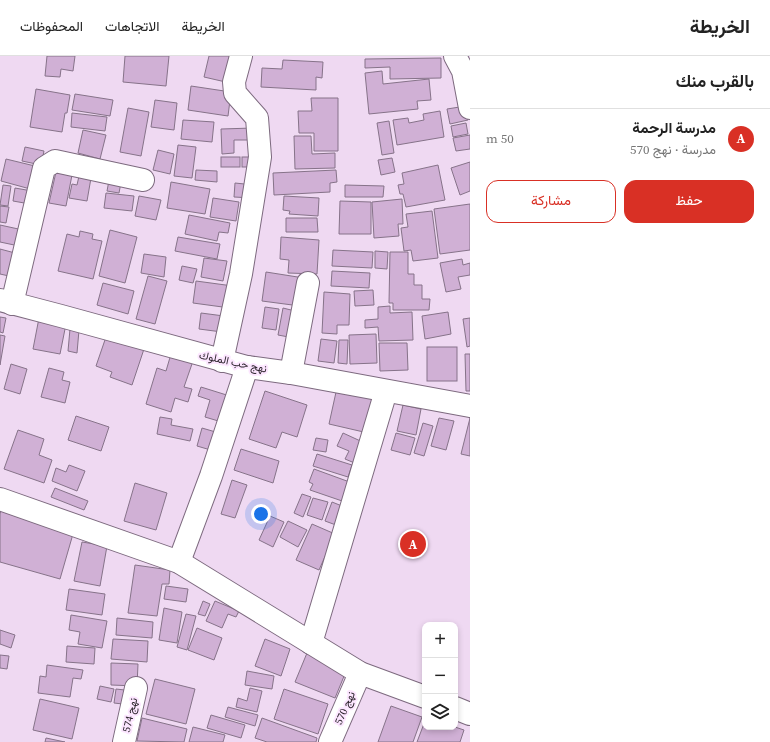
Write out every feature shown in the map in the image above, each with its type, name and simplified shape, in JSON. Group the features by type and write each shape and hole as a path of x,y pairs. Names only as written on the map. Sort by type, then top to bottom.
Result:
{"street":[{"path":"222,361 240,274 260,157 257,118 236,93 234,82 241,56"},
{"path":"463,66 470,108"},
{"path":"6,302 44,168 54,161 143,180"},
{"path":"291,373 308,283"},
{"name":"نهج حب الملوك","path":"6,302 247,367 291,373 470,406"},
{"path":"179,562 211,476 247,367"},
{"path":"311,643 386,390"},
{"path":"0,499 179,562 360,673 422,696"},
{"name":"نهج 570","path":"330,742 360,673"},
{"name":"نهج 574","path":"124,742 136,688"},
{"path":"458,709 470,714"}],"building":[{"path":"47,56 75,56 73,71 61,69 60,77 45,76"},
{"path":"125,56 169,56 166,86 123,82"},
{"path":"209,56 236,56 230,83 204,77"},
{"path":"441,58 441,78 390,79 390,67 365,68 365,59"},
{"path":"283,60 323,62 322,78 316,77 316,90 261,87 262,68 282,69"},
{"path":"382,71 383,84 429,79 431,100 417,101 418,109 369,114 365,73"},
{"path":"191,86 231,92 228,116 188,110"},
{"path":"36,89 70,95 62,132 30,127"},
{"path":"75,94 113,100 110,116 72,110"},
{"path":"311,98 338,98 338,151 314,151 314,133 299,133 298,111 312,111"},
{"path":"155,100 177,103 174,130 151,127"},
{"path":"466,106 468,120 450,124 447,109"},
{"path":"128,108 149,112 141,156 120,152"},
{"path":"440,111 444,137 397,145 393,120 408,118 409,123 424,120 423,114"},
{"path":"72,113 107,117 105,131 71,127"},
{"path":"183,120 214,122 212,142 181,139"},
{"path":"389,121 394,153 382,155 377,123"},
{"path":"466,123 468,134 453,137 451,126"},
{"path":"253,128 254,140 234,140 234,153 222,154 221,129"},
{"path":"83,130 106,135 100,159 78,153"},
{"path":"470,135 470,149 456,151 453,138"},
{"path":"294,136 311,136 312,154 335,153 335,168 295,169"},
{"path":"178,145 196,147 192,178 174,176"},
{"path":"25,147 44,151 41,165 22,161"},
{"path":"158,150 174,154 170,174 153,170"},
{"path":"221,157 240,157 240,167 221,167"},
{"path":"242,157 256,157 256,167 242,167"},
{"path":"392,158 395,172 381,175 378,160"},
{"path":"6,159 39,167 34,190 1,181"},
{"path":"470,162 470,191 460,195 451,168"},
{"path":"438,165 445,200 406,207 403,194 400,194 398,185 404,184 402,173"},
{"path":"196,170 217,171 217,182 195,180"},
{"path":"336,170 337,182 330,183 330,192 274,195 273,173"},
{"path":"56,172 72,175 66,206 49,203"},
{"path":"110,175 122,177 119,193 107,191"},
{"path":"79,176 91,178 87,201 69,198 72,184 77,185"},
{"path":"171,182 210,189 205,214 167,208"},
{"path":"235,183 254,185 253,198 234,197"},
{"path":"3,185 11,186 8,206 0,205"},
{"path":"345,185 384,186 383,197 345,197"},
{"path":"15,188 32,191 30,204 13,201"},
{"path":"106,193 134,196 132,211 104,208"},
{"path":"139,196 161,200 156,220 135,216"},
{"path":"284,196 319,198 318,216 289,214 290,211 283,210"},
{"path":"213,198 239,202 236,221 210,217"},
{"path":"402,199 403,224 398,224 399,236 374,238 372,202"},
{"path":"340,201 371,202 371,234 339,234"},
{"path":"470,204 470,250 440,254 434,209"},
{"path":"0,206 9,207 6,223 0,222"},
{"path":"432,211 438,258 413,261 411,250 404,251 401,228 408,227 406,214"},
{"path":"189,215 230,223 228,233 219,232 217,241 185,234"},
{"path":"286,218 317,218 318,232 286,232"},
{"path":"0,225 23,230 19,246 0,242"},
{"path":"110,230 137,237 125,283 99,276"},
{"path":"80,231 93,234 92,239 102,241 93,279 58,271 67,234 79,237"},
{"path":"178,237 220,244 217,259 175,251"},
{"path":"281,237 319,240 317,274 288,273 289,260 280,259"},
{"path":"0,249 15,253 9,276 0,274"},
{"path":"333,250 373,252 372,268 332,266"},
{"path":"375,251 388,252 387,269 375,268"},
{"path":"390,252 408,252 408,274 414,274 414,285 422,285 422,299 430,299 429,310 393,310 393,303 389,303"},
{"path":"144,254 166,257 164,277 141,273"},
{"path":"204,258 227,261 223,281 201,277"},
{"path":"462,259 463,265 470,263 470,275 458,277 461,289 446,292 440,263"},
{"path":"182,266 197,269 193,283 179,280"},
{"path":"332,271 370,273 369,288 331,286"},
{"path":"266,272 304,278 300,306 262,301"},
{"path":"148,276 167,281 155,324 136,319"},
{"path":"196,281 233,286 230,308 193,303"},
{"path":"103,283 134,291 128,314 97,305"},
{"path":"373,290 374,305 355,306 354,291"},
{"path":"324,292 350,294 349,325 337,325 337,334 322,333"},
{"path":"390,306 390,313 412,312 413,340 379,341 378,327 365,328 365,320 378,319 378,307"},
{"path":"265,307 279,309 276,330 262,328"},
{"path":"283,308 299,312 294,338 278,335"},
{"path":"448,312 451,334 425,339 422,316"},
{"path":"201,313 224,316 222,332 199,329"},
{"path":"0,317 6,318 3,333 0,332"},
{"path":"39,318 66,324 60,354 33,349"},
{"path":"470,318 470,346 467,347 463,319"},
{"path":"70,329 79,330 77,353 68,351"},
{"path":"107,334 145,346 132,385 110,377 112,372 96,366"},
{"path":"376,334 377,363 350,364 349,335"},
{"path":"0,335 5,336 0,365"},
{"path":"321,339 337,341 334,363 318,361"},
{"path":"339,340 348,340 347,364 338,363"},
{"path":"379,343 407,343 408,370 380,371"},
{"path":"427,347 457,347 457,381 427,381"},
{"path":"171,354 193,361 184,387 192,389 188,402 175,398 171,412 146,404 157,368 166,371"},
{"path":"465,354 470,354 470,391 466,391"},
{"path":"11,364 27,369 20,394 4,389"},
{"path":"49,368 64,372 62,380 70,382 65,403 41,397"},
{"path":"338,383 377,392 368,433 329,424"},
{"path":"201,387 233,397 225,423 205,417 210,400 198,396"},
{"path":"265,391 307,405 297,437 282,432 276,448 249,439"},
{"path":"403,405 421,409 416,435 397,431"},
{"path":"76,416 109,427 101,451 68,440"},
{"path":"160,417 172,419 171,425 193,429 190,441 157,434"},
{"path":"439,418 454,421 446,450 431,446"},
{"path":"470,418 470,456 461,454"},
{"path":"423,423 433,426 424,456 414,453"},
{"path":"202,428 219,433 214,451 197,446"},
{"path":"18,430 44,439 39,455 52,460 44,483 4,469"},
{"path":"343,433 367,444 357,464 345,459 349,451 337,446"},
{"path":"396,433 415,438 410,455 391,450"},
{"path":"316,438 328,440 326,452 313,450"},
{"path":"241,449 279,461 273,483 234,470"},
{"path":"317,454 352,465 348,477 313,466"},
{"path":"69,465 85,471 77,491 52,481 56,468 66,472"},
{"path":"314,469 355,484 348,503 310,490 313,484 309,482"},
{"path":"232,480 247,485 235,518 221,514"},
{"path":"135,483 167,493 156,530 124,521"},
{"path":"55,488 88,501 84,510 51,497"},
{"path":"302,494 311,497 303,517 294,513"},
{"path":"313,498 328,502 322,520 307,515"},
{"path":"332,502 342,506 336,525 325,521"},
{"path":"2,506 75,527 60,579 0,562 0,514"},
{"path":"270,516 284,522 273,547 259,540"},
{"path":"288,521 307,530 298,547 280,537"},
{"path":"312,524 335,534 319,570 296,560"},
{"path":"82,542 107,546 100,586 74,581"},
{"path":"135,565 170,570 169,584 162,584 157,616 128,613"},
{"path":"166,586 188,589 186,602 164,599"},
{"path":"69,589 105,594 102,615 66,610"},
{"path":"203,601 210,604 205,616 198,614"},
{"path":"215,601 239,611 236,617 228,614 222,628 206,621"},
{"path":"164,608 182,612 177,643 159,640"},
{"path":"186,614 196,616 187,650 177,647"},
{"path":"71,615 107,621 102,648 78,644 80,632 69,630"},
{"path":"117,618 153,622 152,638 116,635"},
{"path":"197,628 222,638 214,660 188,650"},
{"path":"0,630 15,635 11,648 0,644"},
{"path":"113,639 148,641 147,662 111,659"},
{"path":"265,639 290,649 281,676 255,666"},
{"path":"67,646 95,648 94,664 66,662"},
{"path":"307,653 347,669 335,698 295,682"},
{"path":"0,655 9,656 7,669 0,668"},
{"path":"111,663 138,664 137,686 111,685"},
{"path":"47,665 83,670 81,679 73,678 70,697 38,693 40,676 46,677"},
{"path":"247,671 274,676 272,689 245,685"},
{"path":"155,679 195,689 186,724 146,714"},
{"path":"100,686 114,689 111,702 97,699"},
{"path":"250,688 262,691 257,712 236,707 238,698 247,701"},
{"path":"116,689 133,691 131,705 114,703"},
{"path":"284,689 328,704 318,734 274,719"},
{"path":"40,699 79,708 72,739 33,730"},
{"path":"391,706 422,717 413,742 378,742"},
{"path":"228,707 258,715 255,726 225,717"},
{"path":"211,715 245,725 241,738 207,728"},
{"path":"142,718 187,729 184,742 137,741"},
{"path":"262,718 317,738 316,742 267,742 255,738"},
{"path":"193,727 225,735 223,742 189,742"},
{"path":"458,728 464,730 460,742 417,742 422,729 458,730"},
{"path":"46,738 65,742 45,742"}],"place":[{"name":"مدرسة الرحمة","path":"413,544"}]}
